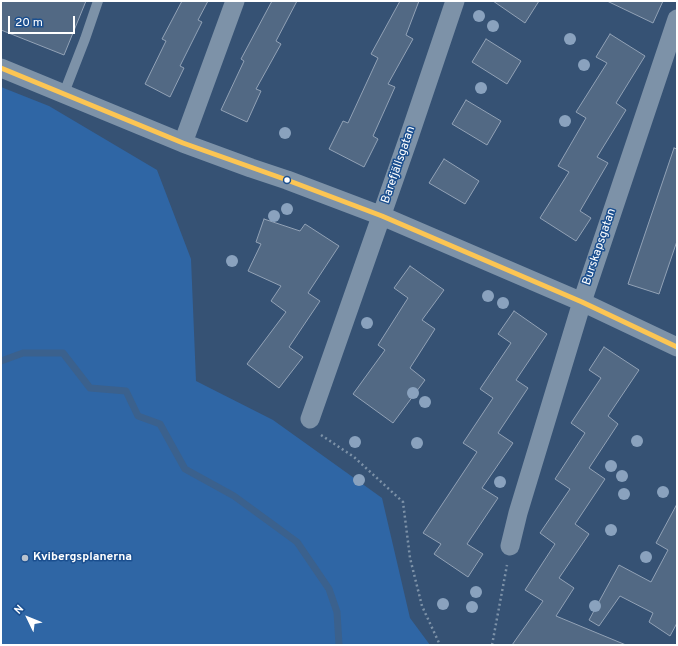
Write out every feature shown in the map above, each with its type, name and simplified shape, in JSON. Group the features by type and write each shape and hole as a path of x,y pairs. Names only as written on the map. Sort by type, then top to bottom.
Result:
{"street":[{"path":"183,143 235,1"},
{"name":"Barefjällsgatan","path":"310,419 382,216 455,1"},
{"name":"Burskapsgatan","path":"510,546 520,506 582,302 676,30"},
{"path":"1,68 183,143 382,216 582,302 677,347"}],"lane":[{"path":"64,93 98,1"}],"path":[{"path":"310,419 322,437 354,457 403,502 410,558 422,606 440,645"},
{"path":"492,645 510,546"}],"shaded area":[{"path":"1,87 49,106 157,170 191,259 196,381 273,420 382,498 410,618 430,645 1,645"}],"building":[{"path":"1,1 86,1 64,55 1,30"},
{"path":"182,1 208,1 198,20 202,22 180,66 184,68 170,97 145,84 166,41 162,39"},
{"path":"272,1 297,1 276,41 281,44 256,89 261,91 247,122 221,110 244,61 241,59"},
{"path":"400,1 419,1 406,35 413,39 388,84 395,87 373,136 378,139 364,167 329,149 343,121 348,123 378,58 371,54"},
{"path":"493,1 539,1 525,23"},
{"path":"607,1 663,1 653,23"},
{"path":"610,34 645,56 616,103 626,110 597,157 608,163 580,211 591,218 576,241 540,218 569,172 558,166 586,118 576,112 607,63 596,57"},
{"path":"486,39 521,61 507,84 472,62"},
{"path":"466,100 501,121 487,145 452,124"},
{"path":"674,148 677,149 677,241 659,294 628,284"},
{"path":"444,159 479,181 465,204 429,183"},
{"path":"264,219 300,231 305,224 339,246 308,293 320,301 289,347 303,357 279,388 247,364 286,312 271,301 281,286 248,271 261,244 256,242"},
{"path":"410,266 444,290 422,320 435,329 410,368 425,380 393,423 353,394 385,350 378,345 408,298 394,288"},
{"path":"514,311 547,334 516,380 528,388 498,433 513,443 482,488 498,498 467,544 483,554 468,577 434,554 441,544 423,533 477,452 463,443 493,398 480,389 511,343 498,334"},
{"path":"604,347 639,370 608,416 618,424 589,468 605,479 575,524 589,534 559,578 574,588 556,616 626,645 512,645 543,601 525,590 555,544 540,533 570,489 555,479 585,433 571,423 601,378 589,370"},
{"path":"677,504 677,623 670,636 649,622 653,613 620,596 599,626 589,620 619,565 651,582 668,550 656,543"}],"waterway":[{"path":"1,361 23,353 63,353 90,388 126,391 138,416 160,424 185,469 234,496 297,542 329,589 337,612 339,645"}],"transit line":[{"path":"1,68 183,143 382,216 582,302 677,347"}],"place":[{"name":"Kvibergsplanerna","path":"25,558"}]}
